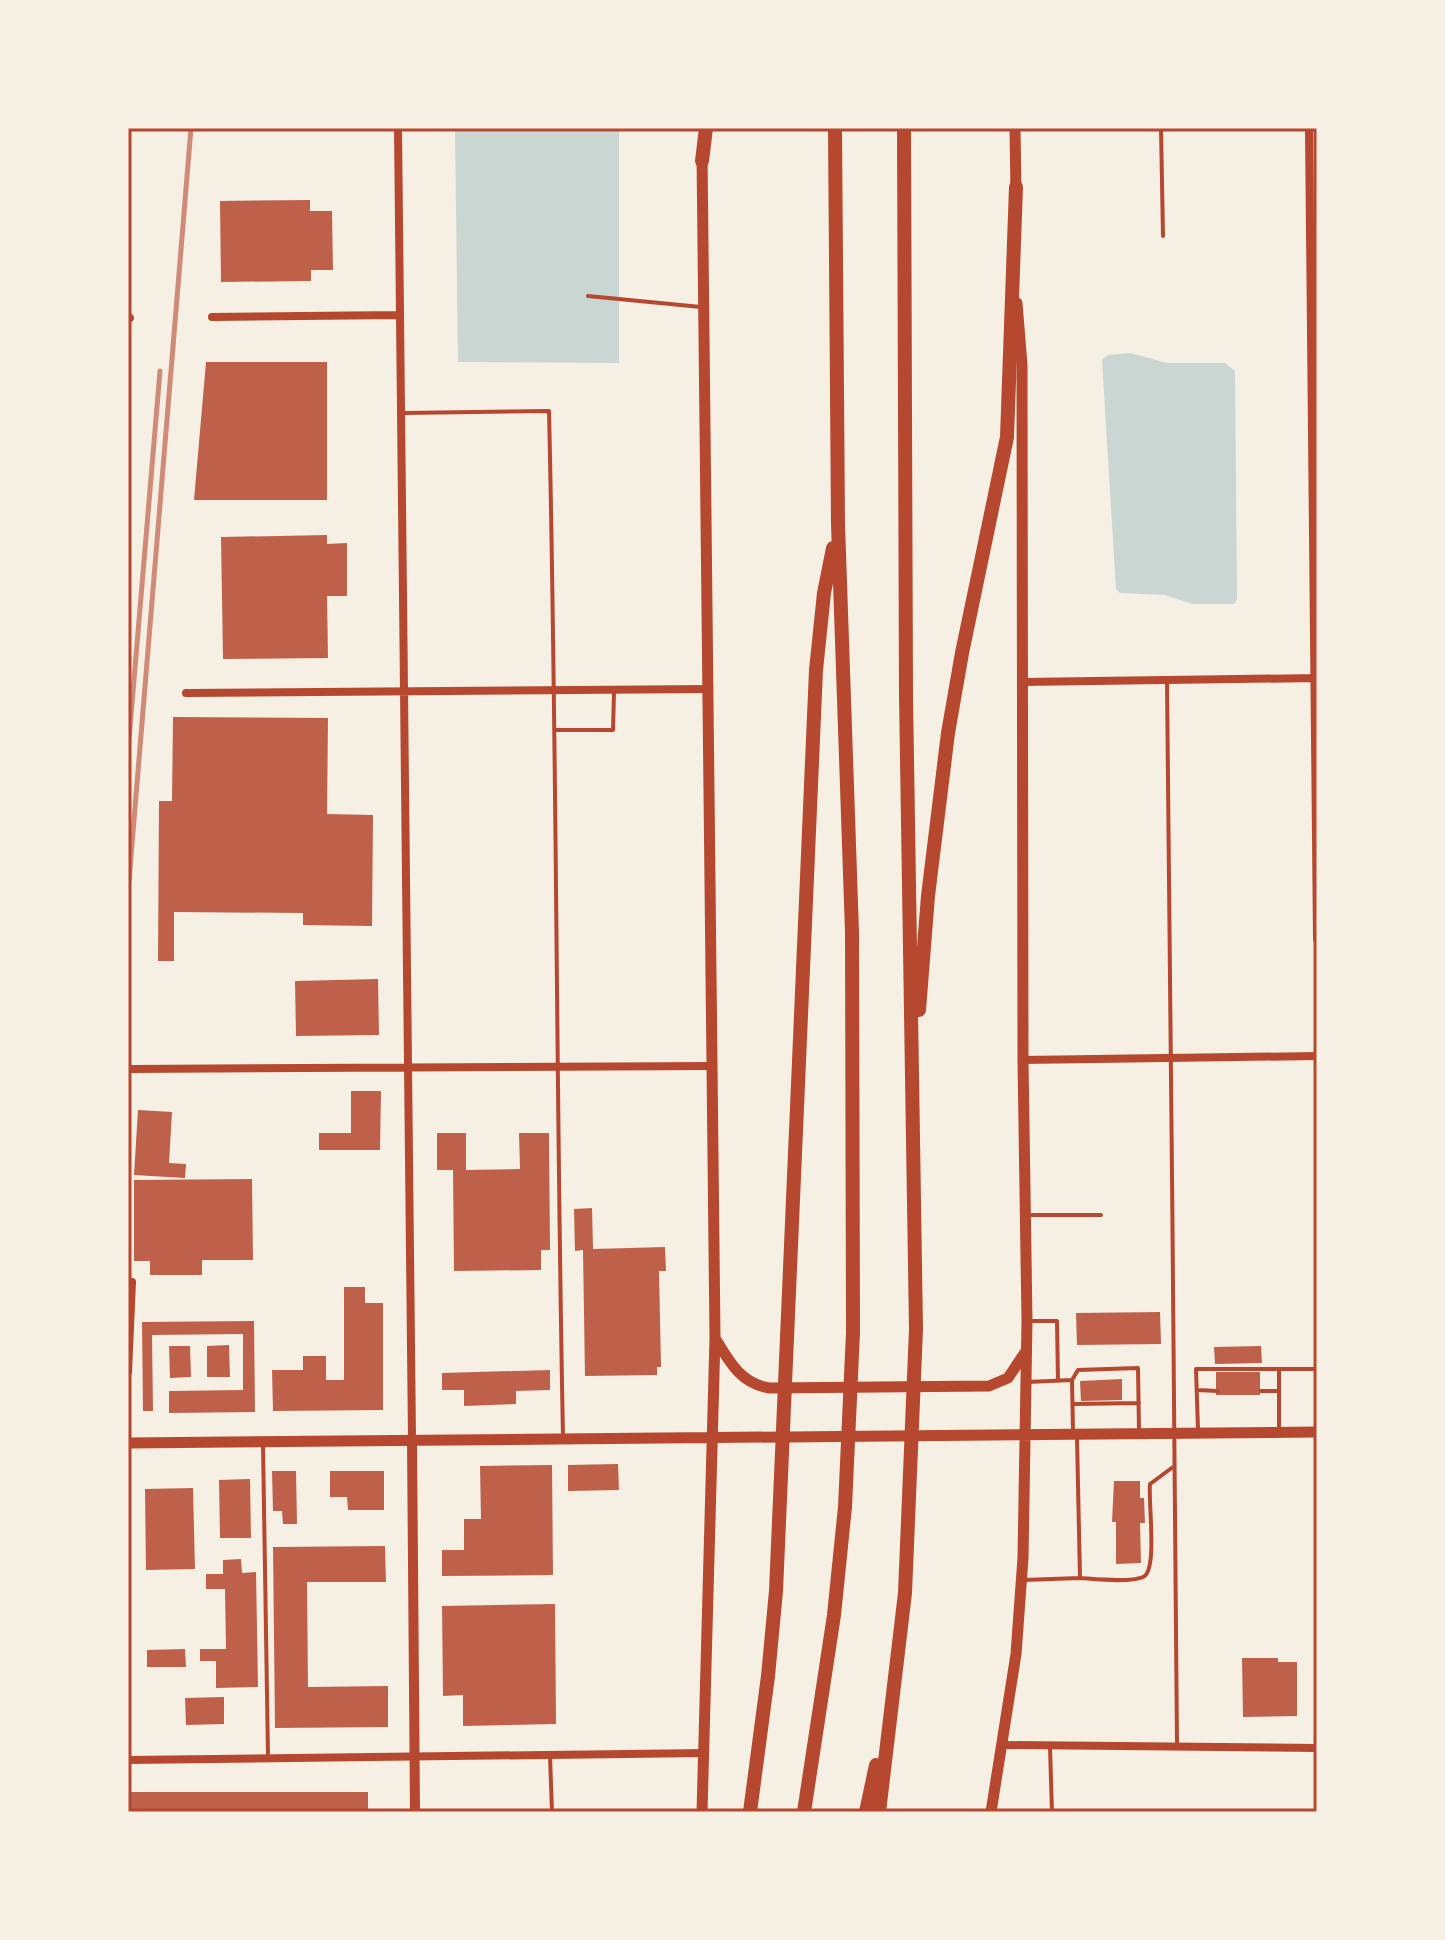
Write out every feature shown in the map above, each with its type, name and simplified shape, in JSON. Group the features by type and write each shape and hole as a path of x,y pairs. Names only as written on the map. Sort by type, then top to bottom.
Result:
{"highway":[{"path":"702,161 704,128"},
{"path":"804,1812 834,1615 845,1507 853,1332 852,932 838,524 835,128"},
{"path":"879,1812 905,1593 916,1329 906,695 904,128"},
{"path":"912,1094 928,896 948,733 1008,427 1016,187"},
{"path":"750,1812 776,1591 816,670 824,593 838,524"},
{"path":"866,1812 891,1698"}],"main road":[{"path":"991,1812 1004,1745 1022,1580 1027,1321 1023,1060 1022,365 1017,302 1015,128"},
{"path":"702,161 715,1338 702,1812"},
{"path":"715,1338 742,1377 750,1383 769,1388 989,1386 1008,1378 1026,1351"},
{"path":"128,1443 1317,1432"}],"street":[{"path":"398,128 415,1812"},
{"path":"1309,128 1314,302 1317,939"},
{"path":"212,317 400,315"},
{"path":"1022,682 1316,678"},
{"path":"186,693 709,689"},
{"path":"1023,1060 1317,1056"},
{"path":"128,1069 712,1066"},
{"path":"128,1372 132,1282"},
{"path":"1004,1745 1317,1748"},
{"path":"128,1760 705,1753"}],"lane":[{"path":"1161,128 1163,236"},
{"path":"588,296 705,307"},
{"path":"401,413 549,411 563,1438"},
{"path":"1167,679 1173,1058 1177,1747"},
{"path":"555,730 613,730 614,689"},
{"path":"1025,1215 1101,1215"},
{"path":"1027,1321 1057,1321 1058,1381"},
{"path":"1080,1578 1072,1380 1078,1370 1138,1368 1139,1433"},
{"path":"1199,1433 1196,1369 1317,1369"},
{"path":"1279,1369 1279,1432"},
{"path":"1026,1382 1072,1380"},
{"path":"1197,1390 1218,1391"},
{"path":"1261,1391 1279,1391"},
{"path":"1073,1404 1139,1403"},
{"path":"263,1443 268,1758"},
{"path":"1022,1580 1144,1577 1153,1563 1150,1484 1173,1467"},
{"path":"1050,1746 1052,1812"},
{"path":"550,1756 552,1812"}],"shaded area":[{"path":"455,128 619,128 619,363 458,362"},
{"path":"1130,353 1167,363 1225,363 1235,371 1237,599 1234,604 1192,604 1165,595 1120,593 1116,589 1102,360 1108,355"}],"building":[{"path":"310,200 310,211 332,211 333,270 311,270 311,281 221,282 220,201"},
{"path":"206,362 327,362 327,500 194,500"},
{"path":"327,535 327,544 347,543 347,596 327,596 328,658 223,659 221,537"},
{"path":"173,717 328,718 327,814 373,815 372,926 303,925 303,913 174,912 174,961 158,961 159,801 172,801"},
{"path":"378,979 379,1035 296,1036 295,981"},
{"path":"351,1091 381,1091 380,1150 319,1150 319,1133 351,1133"},
{"path":"138,1110 172,1112 169,1163 186,1164 185,1178 134,1175"},
{"path":"437,1133 466,1133 466,1170 520,1169 519,1133 549,1133 550,1250 541,1250 541,1270 454,1271 453,1170 437,1170"},
{"path":"252,1179 253,1260 202,1260 202,1275 150,1275 150,1261 134,1261 134,1180"},
{"path":"592,1208 593,1249 665,1247 666,1271 659,1271 661,1367 657,1367 657,1375 585,1376 583,1250 575,1251 574,1209"},
{"path":"344,1287 365,1287 365,1303 383,1303 383,1410 273,1411 272,1370 303,1370 303,1356 326,1356 326,1380 344,1380"},
{"path":"1160,1312 1161,1344 1077,1345 1076,1313"},
{"path":"254,1321 255,1412 169,1413 169,1391 243,1390 243,1334 152,1335 153,1411 143,1411 142,1322"},
{"path":"229,1345 230,1377 207,1377 207,1346"},
{"path":"169,1346 190,1346 191,1377 170,1378"},
{"path":"1261,1346 1262,1363 1215,1364 1214,1347"},
{"path":"550,1370 550,1390 516,1391 516,1404 464,1406 464,1390 442,1390 442,1373"},
{"path":"1216,1372 1260,1372 1260,1395 1216,1395"},
{"path":"1122,1379 1122,1400 1081,1401 1080,1381"},
{"path":"618,1464 619,1490 568,1491 568,1465"},
{"path":"552,1465 553,1575 442,1576 442,1550 464,1550 464,1519 481,1519 480,1466"},
{"path":"272,1471 296,1471 297,1524 283,1524 282,1511 273,1511"},
{"path":"330,1471 384,1471 384,1510 348,1510 347,1497 330,1497"},
{"path":"250,1479 251,1538 220,1538 219,1480"},
{"path":"1114,1481 1140,1481 1145,1523 1140,1523 1141,1563 1116,1564 1116,1522 1112,1522"},
{"path":"193,1488 195,1569 146,1570 145,1489"},
{"path":"385,1546 386,1582 307,1582 308,1687 388,1686 388,1727 275,1728 273,1547"},
{"path":"241,1559 242,1573 256,1572 258,1687 216,1688 216,1661 200,1661 200,1649 226,1649 225,1589 206,1589 206,1574 223,1574 223,1560"},
{"path":"555,1604 556,1724 463,1726 463,1695 443,1696 442,1606"},
{"path":"185,1649 186,1667 147,1667 147,1650"},
{"path":"1242,1658 1278,1658 1278,1662 1297,1662 1297,1716 1243,1717"},
{"path":"224,1697 224,1724 186,1725 185,1698"},
{"path":"128,1792 368,1792 368,1812 128,1812"}],"railway":[{"path":"128,893 191,128"},
{"path":"128,751 160,371"}]}
